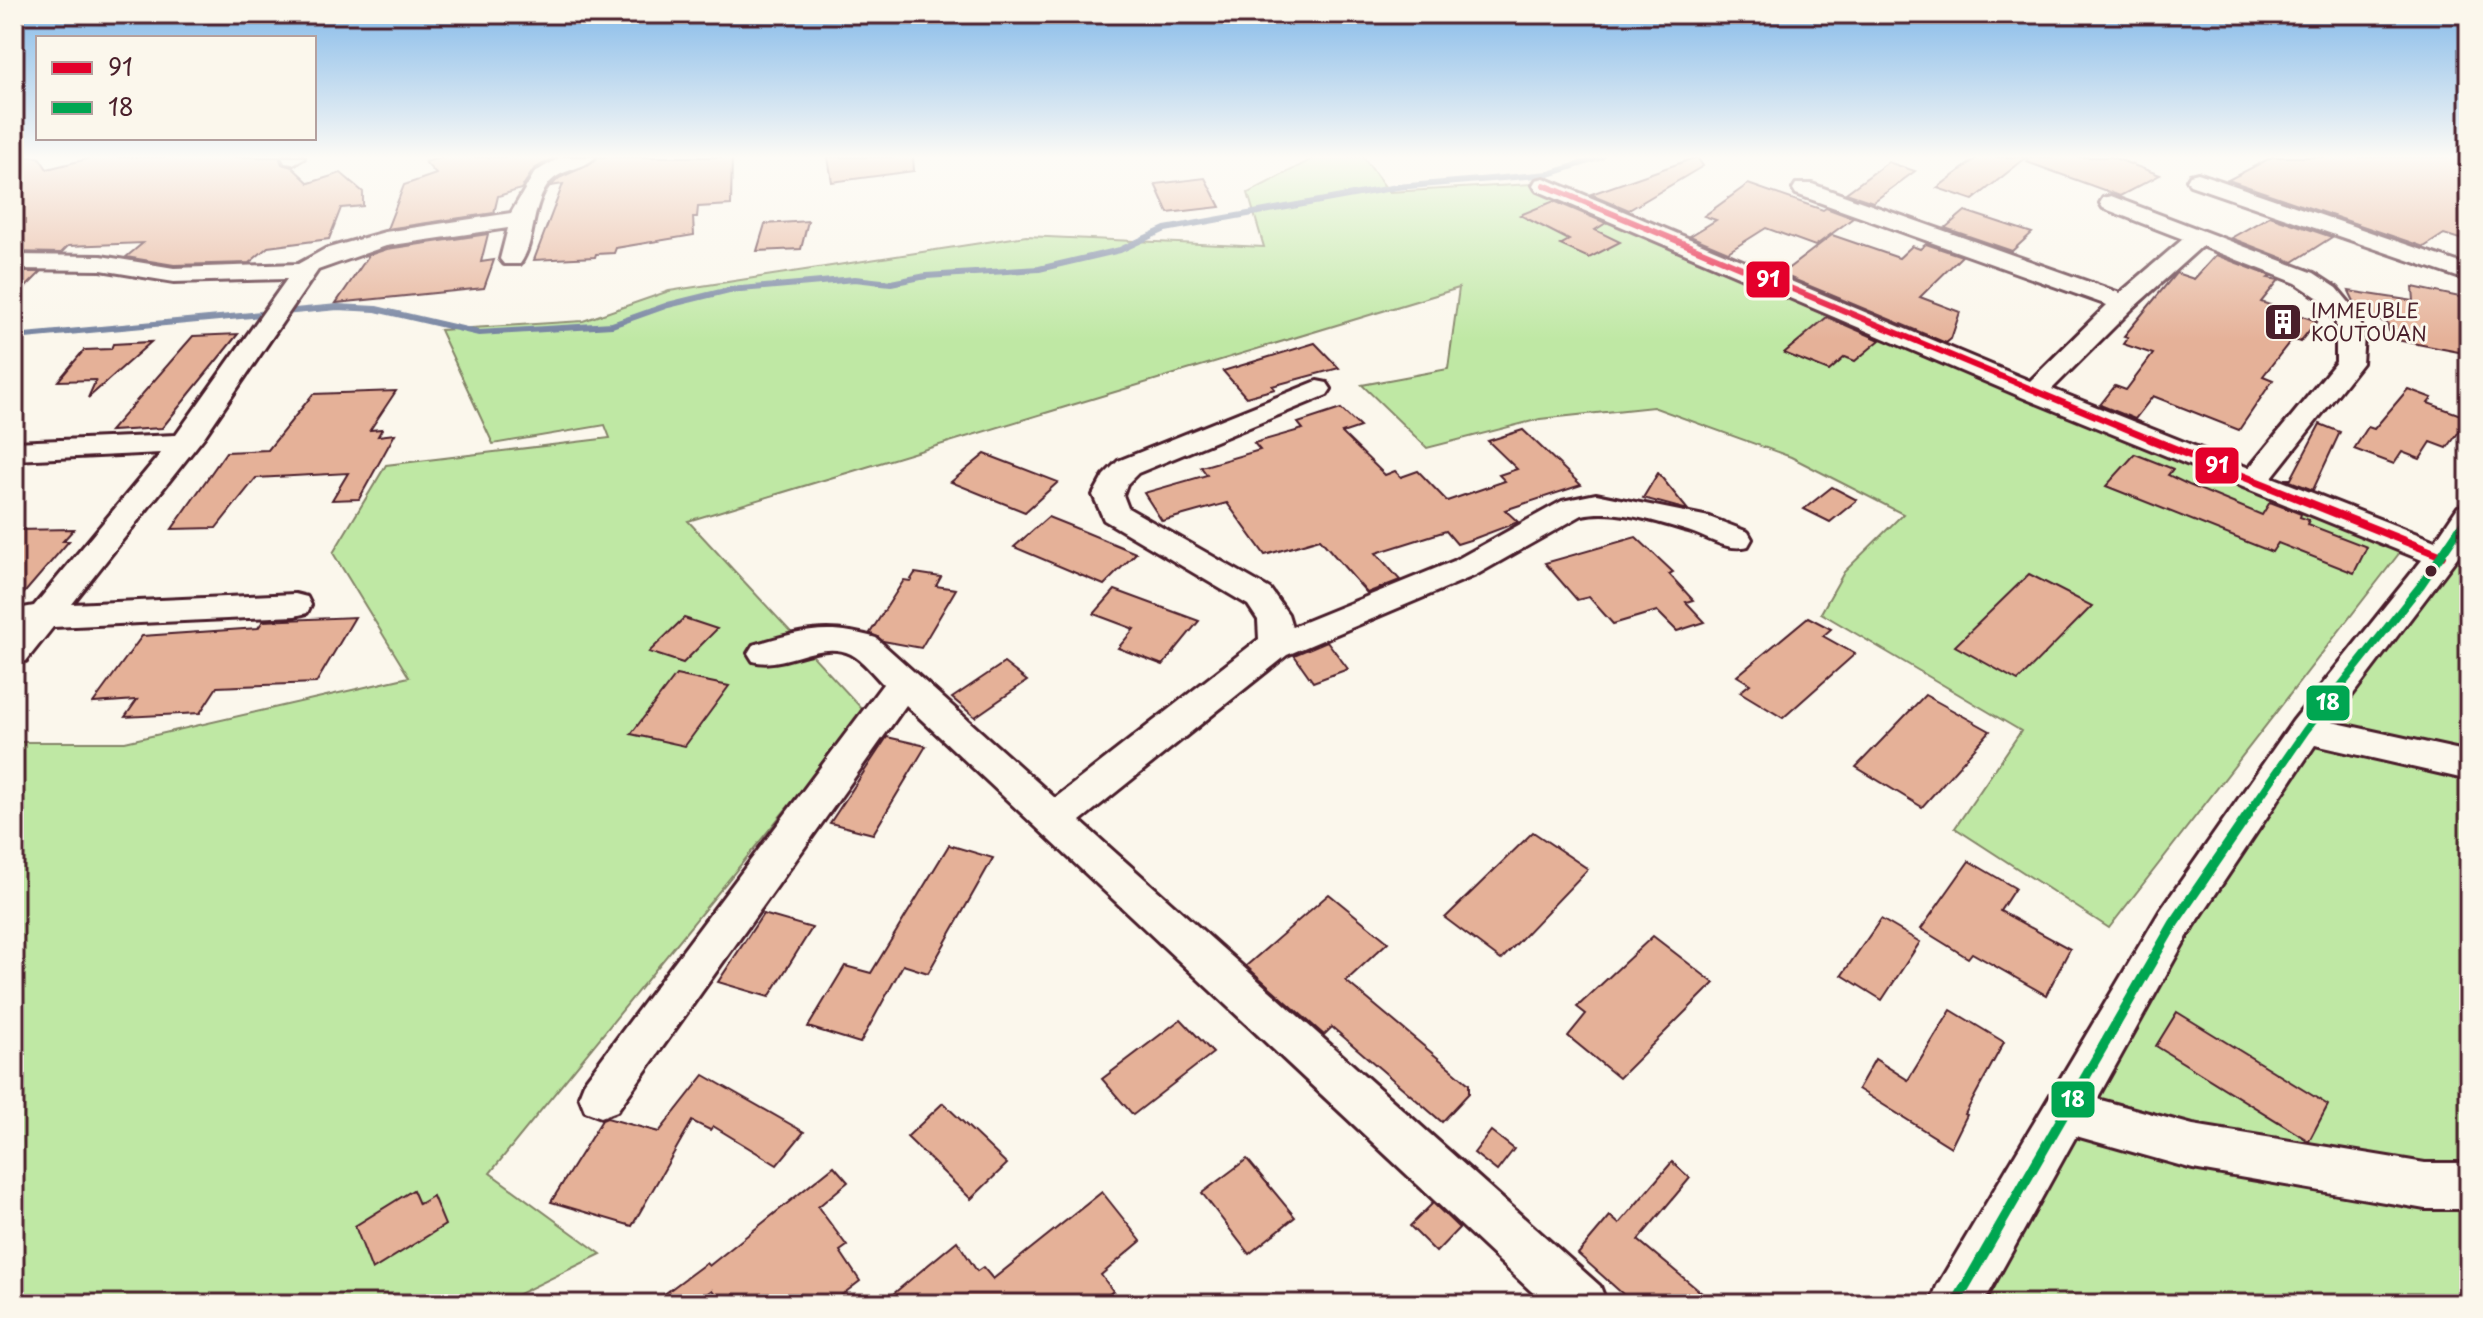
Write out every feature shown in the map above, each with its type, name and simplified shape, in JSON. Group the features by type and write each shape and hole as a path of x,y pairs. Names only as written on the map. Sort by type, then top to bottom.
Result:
{"street":[{"path":"14,653 29,617 185,443 305,271 323,258 384,241 520,219 519,244 512,259"},
{"path":"1623,219 2034,392 2442,556"},
{"path":"1887,219 2124,303"},
{"path":"2151,219 2323,287 2338,300 2350,328 2353,345 2349,363 2253,482"},
{"path":"2034,392 2190,234 2222,219"},
{"path":"2309,219 2469,274"},
{"path":"14,262 101,263 174,275 305,271"},
{"path":"1275,647 1278,630 1273,613 1259,597 1115,513 1108,495 1114,481 1128,467 1317,389"},
{"path":"14,451 185,443"},
{"path":"1056,819 1275,647 1465,568 1573,508 1596,503 1626,507 1698,524 1737,539"},
{"path":"1955,1304 2174,923 2306,730 2442,556 2469,514"},
{"path":"29,617 295,605"},
{"path":"765,653 817,638 843,638 864,646 1582,1304"},
{"path":"601,1096 904,681"},
{"path":"2306,730 2469,766"},
{"path":"2067,1112 2193,1147 2425,1186 2469,1186"}],"green space":[{"path":"1256,219 1614,219 2401,551 2109,928 1955,828 2021,731 1821,613 1844,572 1903,514 1791,457 1653,407 1540,419 1427,448 1362,385 1448,369 1459,288 688,521 865,712 490,1173 601,1254 498,1304 14,1304 14,742 125,742 409,677 333,553 386,465 610,438 605,425 493,444 440,330 583,321 669,291 1026,236 1264,247"},
{"path":"2469,497 2469,1304 1952,1304"}],"building":[{"path":"14,219 337,219 329,239 268,247 249,263 174,265 126,257 143,243 68,246 61,253 14,252"},
{"path":"391,219 457,219 387,229"},
{"path":"550,219 693,219 694,235 616,248 614,253 596,254 595,257 534,260"},
{"path":"1527,219 1595,219 1606,223 1595,230 1620,242 1589,258 1560,245 1569,240"},
{"path":"1712,219 1852,219 1815,246 1766,228 1728,252 1690,236 1716,220"},
{"path":"1956,219 1988,219 2032,233 2012,251 1945,228"},
{"path":"2266,219 2277,219 2332,237 2293,262 2231,238"},
{"path":"2341,219 2469,219 2469,242 2444,234 2424,247"},
{"path":"808,221 801,249 757,251 765,224"},
{"path":"488,234 481,262 494,260 484,288 336,303 369,255 387,249"},
{"path":"1832,235 1899,258 1912,246 1920,249 1926,244 1962,256 1920,297 1960,312 1951,339 1946,343 1781,274"},
{"path":"2216,255 2279,280 2261,302 2317,321 2300,342 2292,339 2263,376 2273,380 2239,430 2153,396 2135,419 2100,405 2115,386 2126,390 2153,354 2123,344 2128,337 2124,336 2176,273 2194,279"},
{"path":"14,272 41,272 14,299"},
{"path":"2413,287 2469,299 2469,354 2391,339 2387,322 2362,318 2349,291 2414,301"},
{"path":"1827,317 1880,340 1855,361 1845,357 1829,371 1784,353"},
{"path":"238,334 162,428 110,431 193,336"},
{"path":"151,342 88,398 96,380 58,381 84,350 111,349 113,344"},
{"path":"1315,343 1339,368 1272,386 1275,389 1246,397 1223,371"},
{"path":"2408,389 2432,398 2428,403 2469,418 2447,448 2431,442 2420,459 2402,452 2394,464 2354,449 2368,427 2374,429"},
{"path":"396,391 370,430 382,429 378,436 395,434 359,499 332,500 348,473 256,478 216,528 172,529 226,452 268,450 313,394"},
{"path":"1341,409 1360,427 1342,433 1385,475 1395,471 1401,477 1418,471 1447,501 1505,481 1499,475 1517,469 1488,441 1523,430 1581,485 1505,510 1518,522 1473,539 1457,544 1446,531 1376,553 1400,580 1367,593 1320,539 1265,555 1227,503 1162,521 1144,493 1207,475 1201,467 1260,450 1254,443 1303,429 1298,423"},
{"path":"2320,424 2340,432 2313,490 2285,479 2291,479"},
{"path":"985,454 1058,482 1025,512 951,482"},
{"path":"2135,454 2173,469 2168,475 2262,515 2270,502 2301,514 2300,517 2309,520 2307,524 2367,547 2354,573 2278,543 2272,552 2106,486"},
{"path":"1658,473 1688,510 1643,498"},
{"path":"1832,487 1857,500 1830,522 1804,509"},
{"path":"1048,517 1136,553 1104,585 1014,547"},
{"path":"74,529 63,541 69,541 14,605 14,530"},
{"path":"1636,537 1673,572 1669,574 1693,600 1686,602 1705,622 1677,631 1657,611 1613,624 1589,597 1577,600 1545,563"},
{"path":"915,573 941,577 936,586 956,589 921,648 883,641 870,633 904,580 910,581"},
{"path":"2029,574 2092,606 2018,681 1955,646"},
{"path":"1115,590 1199,621 1163,665 1118,648 1134,629 1094,614"},
{"path":"355,617 316,683 217,687 200,713 125,717 137,700 93,703 142,636 258,628 263,621"},
{"path":"1808,617 1831,629 1823,636 1855,654 1783,718 1740,692 1750,684 1737,676"},
{"path":"684,618 717,629 683,663 649,652"},
{"path":"1327,641 1348,669 1313,682 1294,655"},
{"path":"1004,663 1027,681 975,717 952,698"},
{"path":"676,675 729,686 685,746 631,734"},
{"path":"1925,695 1990,731 1922,807 1856,767"},
{"path":"887,737 926,746 873,834 830,823"},
{"path":"1533,832 1588,869 1501,960 1445,918"},
{"path":"949,845 993,858 928,973 903,965 860,1043 808,1027 845,966 871,973"},
{"path":"1969,861 2015,888 2000,911 2070,949 2046,995 1972,953 1968,958 1921,929"},
{"path":"1329,894 1388,942 1346,981 1469,1084 1469,1093 1442,1122 1332,1027 1324,1035 1246,966"},
{"path":"763,914 812,928 769,997 718,982"},
{"path":"1881,919 1920,942 1882,1000 1842,975"},
{"path":"1653,936 1714,983 1619,1078 1568,1036 1586,1014 1577,1007"},
{"path":"1951,1010 2004,1042 1951,1147 1858,1089 1875,1059 1908,1080"},
{"path":"2177,1012 2328,1105 2309,1141 2156,1046"},
{"path":"1181,1019 1213,1053 1133,1115 1102,1079"},
{"path":"704,1075 804,1132 777,1165 713,1126 710,1130 692,1121 632,1226 551,1202 602,1120 607,1118 659,1132"},
{"path":"943,1103 1007,1164 971,1199 907,1137"},
{"path":"1491,1131 1514,1149 1497,1171 1474,1153"},
{"path":"1247,1159 1295,1217 1249,1254 1202,1193"},
{"path":"1672,1162 1690,1178 1638,1240 1715,1304 1634,1304 1578,1254 1610,1216 1619,1224"},
{"path":"834,1166 848,1182 818,1207 847,1246 840,1251 860,1281 830,1304 723,1304 712,1290 693,1304 651,1304 706,1263 709,1266"},
{"path":"413,1190 419,1204 433,1196 445,1225 372,1270 355,1226"},
{"path":"1102,1192 1141,1241 1101,1275 1113,1291 1098,1304 881,1304 957,1241 977,1271 983,1267 993,1279"},
{"path":"1433,1203 1459,1228 1436,1252 1410,1226"}],"waterway":[{"path":"14,337 338,307 376,309 479,333 612,325 668,305 729,290 855,279 891,283 926,276 1039,269 1120,250 1165,229 1223,219"}],"transit line":[{"name":"91","path":"1623,219 2034,392 2442,556"},
{"name":"18","path":"1955,1304 2174,923 2306,730 2421,585 2469,514"}],"place":[{"name":"IMMEUBLE KOUTOUAN","path":"2283,322"}]}
